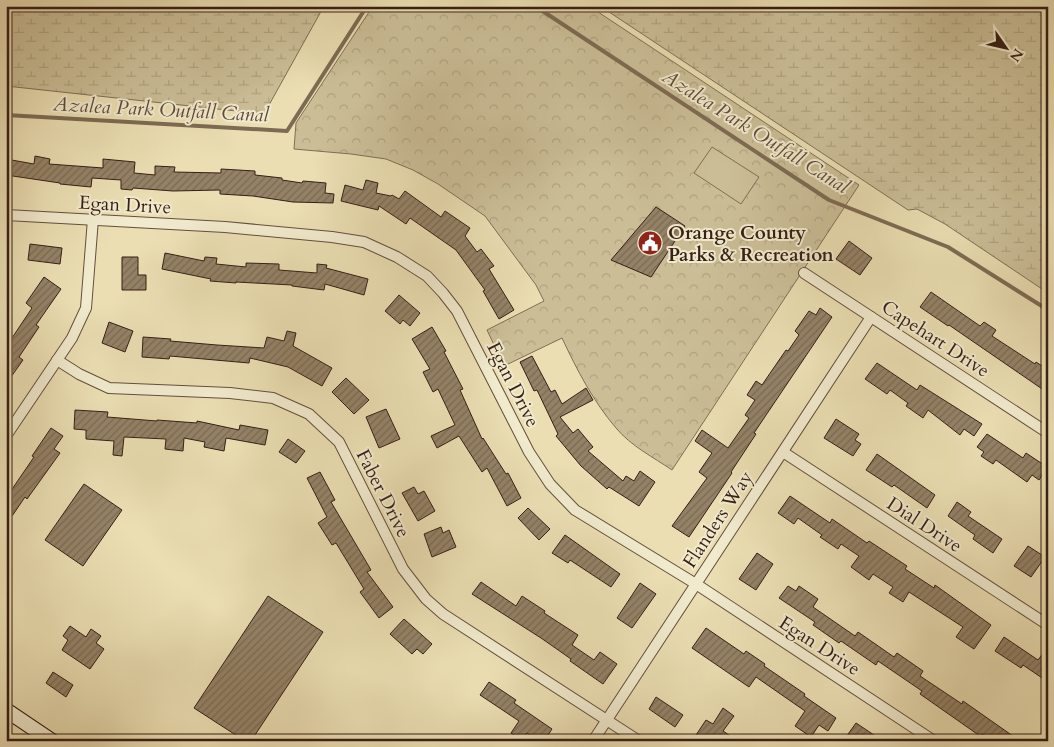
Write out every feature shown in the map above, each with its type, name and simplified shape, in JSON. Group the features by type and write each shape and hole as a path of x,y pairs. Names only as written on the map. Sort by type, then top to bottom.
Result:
{"main road":[{"path":"6,710 52,741"}],"street":[{"name":"Egan Drive","path":"6,215 225,227 332,237 364,242 397,257 427,276 457,311 529,452 550,484 575,510 696,584 934,741"},
{"path":"6,436 72,338 86,308 93,219"},
{"name":"Capehart Drive","path":"804,273 1048,433"},
{"name":"Flanders Way","path":"593,741 872,317"},
{"name":"Faber Drive","path":"57,360 79,374 109,388 230,393 273,398 309,414 339,442 403,569 426,599 443,614 639,741"},
{"name":"Dial Drive","path":"783,452 1048,624"}],"green space":[{"path":"6,6 324,6 264,114 6,86"},
{"path":"373,6 589,6 859,185 672,470 635,446 616,428 586,385 562,338 504,366 487,330 544,301 536,285 485,216 438,184 413,170 386,159 294,149 296,123"},
{"path":"600,6 1048,6 1048,293 945,224 917,209 908,210"},
{"path":"712,147 759,177 741,204 694,173"}],"building":[{"path":"35,156 50,159 49,164 103,168 103,159 135,162 134,173 155,175 155,166 175,167 174,172 221,173 221,169 255,171 255,175 282,178 282,180 302,183 303,181 326,183 325,193 334,194 333,203 293,202 253,196 220,194 220,190 121,189 121,180 92,178 91,187 6,175 6,159 34,164"},
{"path":"366,180 378,183 376,193 392,195 399,199 405,191 441,217 445,211 470,228 465,236 477,252 481,249 494,266 489,269 514,310 499,319 483,291 485,290 456,250 410,218 406,224 379,206 378,210 341,201 345,185 363,190"},
{"name":"Orange County Parks & Recreation","path":"656,207 685,226 651,277 611,260"},
{"path":"849,241 872,258 860,275 836,259"},
{"path":"30,244 62,248 60,264 28,260"},
{"path":"165,253 204,261 205,257 217,258 216,264 246,267 246,263 279,264 279,270 317,273 317,264 327,265 326,268 368,279 364,295 325,284 324,290 292,285 210,281 211,279 162,269"},
{"path":"122,257 138,257 138,275 146,275 146,290 122,290"},
{"path":"44,277 61,289 36,325 39,327 19,357 23,360 6,384 6,347 32,308 26,303"},
{"path":"931,292 980,326 984,322 996,330 992,336 1035,364 1036,362 1048,370 1048,393 920,307"},
{"path":"399,295 420,313 410,326 403,320 400,324 385,311"},
{"path":"820,308 832,317 754,433 756,434 732,473 689,537 672,526 707,478 699,472 712,453 695,441 702,430 728,448 749,418 745,415 755,400 747,395 756,381 762,385 786,350 788,351 799,335 795,331 809,311 816,315"},
{"path":"109,322 133,331 125,352 102,343"},
{"path":"432,327 446,351 444,352 463,389 460,390 482,439 506,474 508,473 521,498 507,506 487,468 482,472 459,436 437,448 431,436 455,425 438,389 433,392 423,372 430,369 412,339"},
{"path":"287,331 296,333 293,346 332,368 322,386 288,367 250,358 249,363 170,356 169,359 142,357 143,337 171,339 170,341 264,348 267,337 284,341"},
{"path":"532,356 551,392 555,390 562,404 586,388 593,400 560,417 573,433 578,429 593,447 588,451 623,481 626,476 634,481 640,471 655,482 639,506 609,487 607,489 581,466 556,436 558,434 537,390 534,391 520,362"},
{"path":"877,363 917,390 920,385 982,424 974,436 964,429 960,435 928,410 923,418 906,406 908,403 890,390 887,394 865,379"},
{"path":"346,378 369,400 354,414 332,392"},
{"path":"386,409 400,439 379,448 366,417"},
{"path":"75,410 108,412 107,417 197,423 197,421 239,430 240,425 268,430 265,445 226,438 224,451 204,447 205,442 184,438 183,451 165,449 166,439 124,437 122,456 113,455 114,441 86,439 86,430 74,429"},
{"path":"836,419 859,434 855,440 861,444 853,456 824,438"},
{"path":"51,428 63,436 54,449 60,453 27,499 25,497 6,525 6,498"},
{"path":"987,434 1023,458 1026,453 1047,467 1039,480 1032,475 1027,482 996,460 993,464 981,456 984,452 977,447"},
{"path":"288,439 305,451 296,463 279,452"},
{"path":"877,454 935,495 927,508 894,485 892,487 866,470"},
{"path":"320,472 335,500 331,502 371,570 367,572 393,607 379,618 360,592 364,589 336,543 332,545 318,523 327,517 307,478"},
{"path":"84,484 122,510 83,566 45,540"},
{"path":"414,487 418,494 424,491 435,511 418,521 402,493"},
{"path":"790,496 830,523 832,519 867,543 869,541 907,566 905,569 934,588 935,585 991,625 974,649 956,637 963,627 909,592 903,602 889,593 893,587 873,574 869,580 851,567 859,556 841,544 838,549 820,537 822,535 798,518 794,524 778,513"},
{"path":"957,502 971,512 968,516 1002,539 993,553 973,539 975,535 948,516"},
{"path":"528,508 550,529 539,540 518,518"},
{"path":"441,527 443,533 449,530 456,547 432,557 424,534"},
{"path":"565,535 620,574 611,587 570,560 568,563 552,553"},
{"path":"1028,546 1045,557 1031,577 1014,566"},
{"path":"757,553 773,564 756,590 739,579"},
{"path":"481,582 516,606 522,596 578,635 572,645 594,660 600,652 617,664 603,684 541,638 472,594"},
{"path":"640,583 656,594 632,628 617,618"},
{"path":"788,586 796,591 799,586 818,599 813,607 855,636 858,632 894,657 897,653 923,671 920,676 962,704 963,701 1020,741 992,741 982,734 980,736 920,694 922,691 878,661 876,665 841,641 839,643 813,625 815,622 779,598"},
{"path":"268,596 323,632 251,741 245,741 194,708"},
{"path":"404,619 432,644 423,654 417,649 412,654 390,634"},
{"path":"70,626 86,637 91,629 101,636 96,643 104,649 90,669 62,650 68,640 63,636"},
{"path":"706,628 744,654 746,651 765,664 764,666 836,718 828,731 819,725 811,737 795,726 805,711 756,677 749,687 692,648"},
{"path":"1004,637 1038,660 1048,647 1048,682 1023,665 1021,668 995,651"},
{"path":"53,672 73,685 66,697 46,683"},
{"path":"489,682 516,700 514,703 552,729 544,741 539,741 527,733 522,741 511,733 519,721 480,695"},
{"path":"656,697 683,715 675,727 649,709"},
{"path":"723,708 734,716 723,731 738,741 705,741 696,735 706,720 713,724"},
{"path":"856,723 883,741 852,741 846,737"}],"waterway":[{"name":"Azalea Park Outfall Canal","path":"6,115 287,131 367,6"},
{"name":"Azalea Park Outfall Canal","path":"535,6 829,200 948,247 1048,310"}],"place":[{"name":"Orange County Parks & Recreation","path":"650,243"}]}
